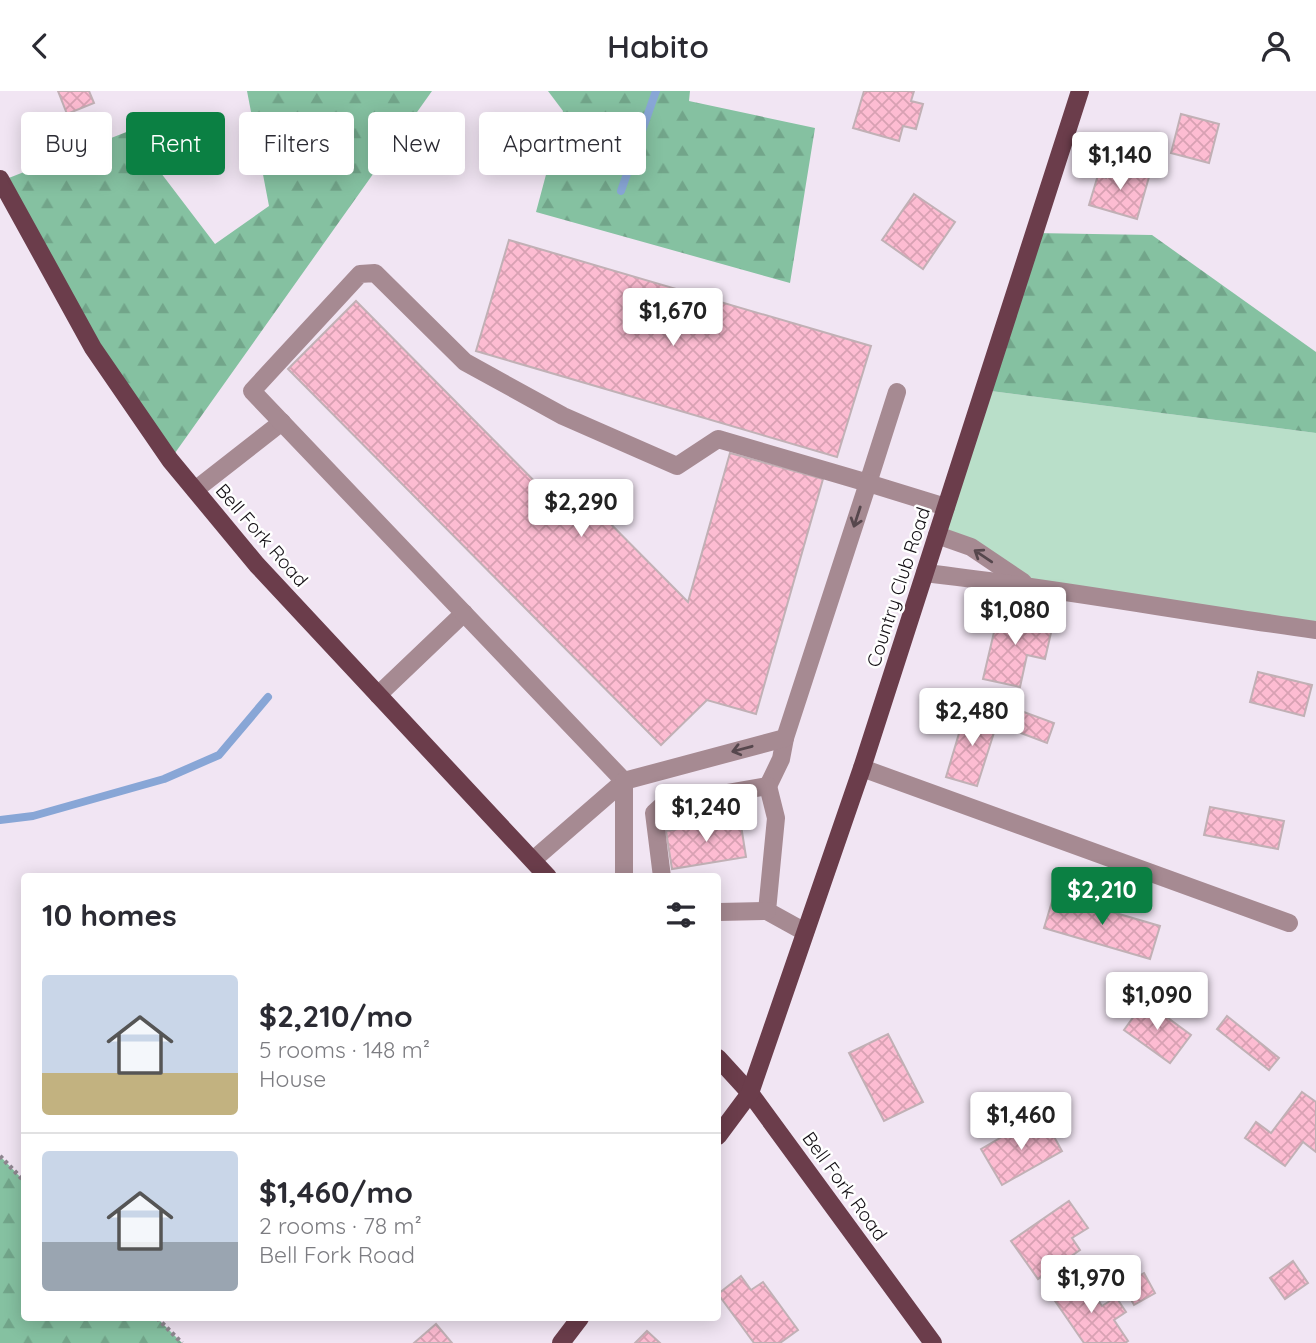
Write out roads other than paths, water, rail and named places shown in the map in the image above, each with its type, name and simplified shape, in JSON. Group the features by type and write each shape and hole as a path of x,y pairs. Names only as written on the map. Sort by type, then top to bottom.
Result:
{"main road":[{"name":"Country Club Road","path":"721,1132 750,1093 862,768 1080,91"},
{"name":"Bell Fork Road","path":"0,179 93,348 170,460 257,565 544,873"},
{"name":"Bell Fork Road","path":"721,1061 750,1093 933,1343"},
{"path":"561,1343 578,1321"}],"street":[{"path":"624,873 624,781 253,391 360,274 375,273 465,362 563,416 664,461 677,466 718,439 946,507"},
{"path":"767,911 776,818 768,786 781,759 785,738 897,392"},
{"path":"195,490 282,422"},
{"path":"937,535 971,547 1026,584"},
{"path":"925,573 1026,584 1316,630"},
{"path":"378,695 464,613"},
{"path":"533,860 624,781 785,738"},
{"path":"862,768 1289,923"},
{"path":"662,873 654,813 664,804 768,786"},
{"path":"721,912 767,911 805,932"}],"waterway":[{"path":"621,191 656,91"},
{"path":"0,820 33,816 164,779 219,755 268,697"}]}
